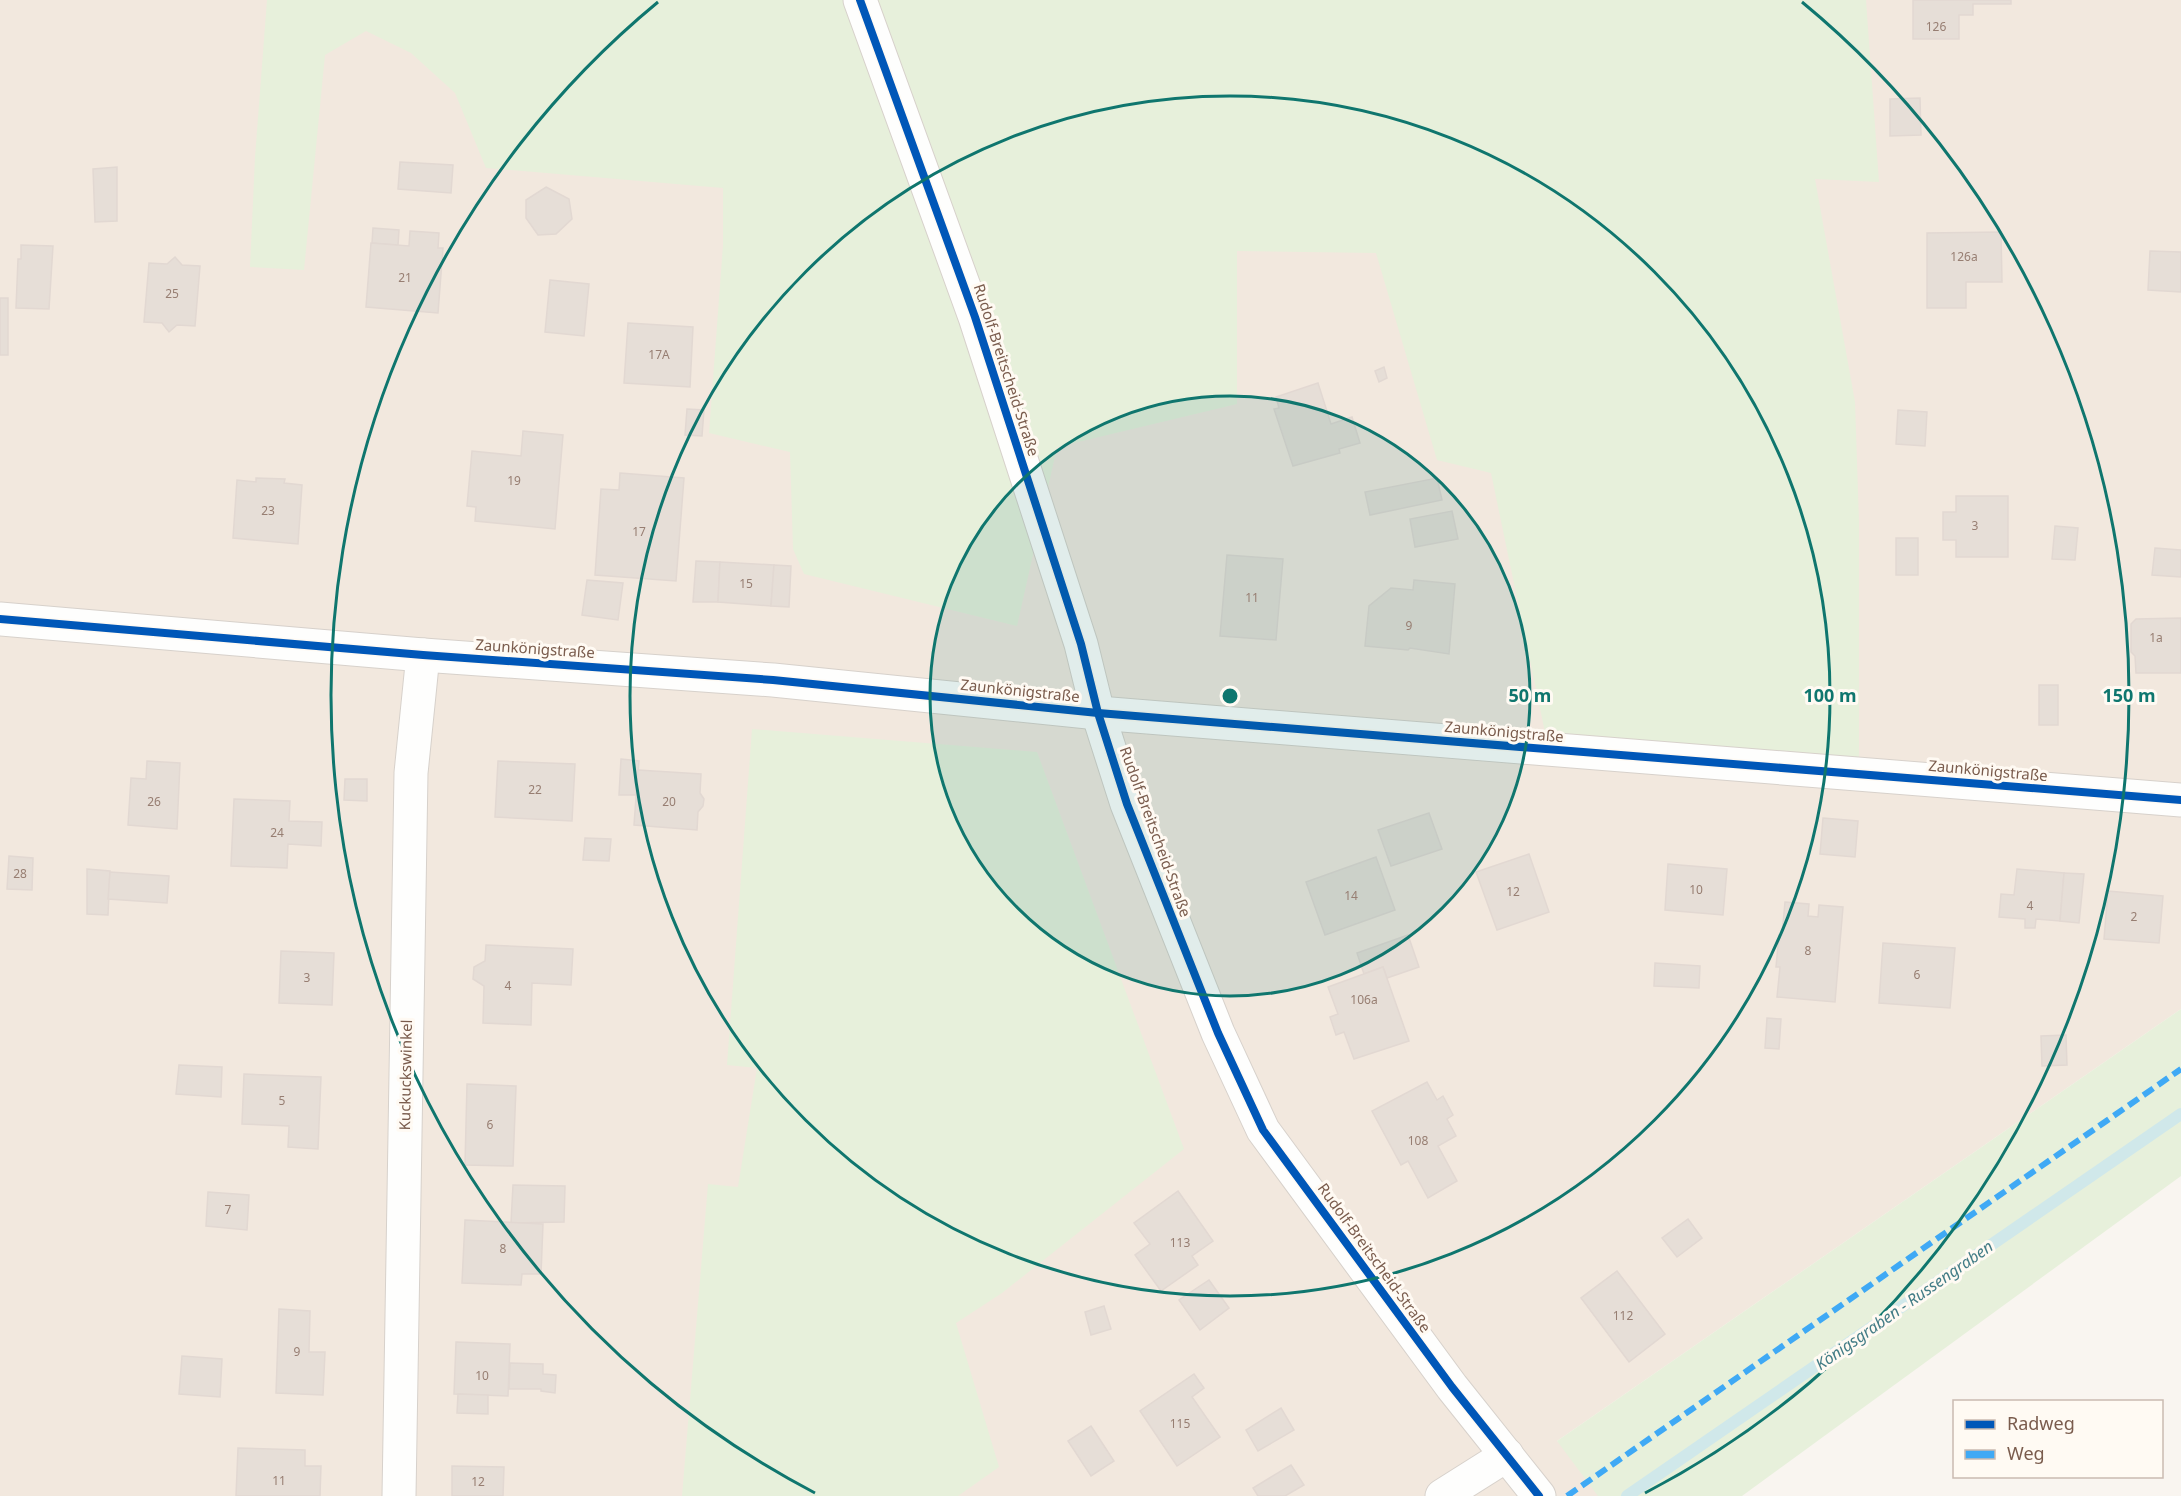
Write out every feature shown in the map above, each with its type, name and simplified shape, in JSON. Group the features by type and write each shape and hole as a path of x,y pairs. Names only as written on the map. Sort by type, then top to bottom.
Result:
{"street":[{"name":"Rudolf-Breitscheid-Straße","path":"860,0 975,317 1081,644 1098,713 1127,804 1218,1033 1263,1130 1452,1387 1539,1496"},
{"name":"Zaunkönigstraße","path":"0,619 423,655 773,680 1098,713 2181,800"},
{"name":"Kuckuckswinkel","path":"399,1496 411,773 423,655"},
{"path":"1442,1496 1507,1455"}],"shaded area":[{"path":"0,0 2181,0 2181,1009 1557,1441 1614,1496 0,1496"}],"green space":[{"path":"267,0 1866,0 1879,182 1815,179 1855,402 1859,521 1859,771 1547,742 1491,473 1437,460 1376,253 1237,251 1237,404 1057,447 1017,626 804,574 793,549 790,452 709,433 723,245 723,188 486,168 455,93 411,53 366,31 325,55 304,270 250,267 255,157"},
{"path":"752,729 1037,752 1184,1149 1002,1293 956,1323 999,1467 958,1496 682,1496 708,1184 738,1187 757,1068 727,1065"},
{"path":"2181,1009 2181,1176 1742,1496 1598,1496 1557,1441"}],"building":[{"path":"1913,0 2011,0 2011,4 1973,4 1973,15 1959,15 1959,39 1913,39"},
{"path":"1920,98 1921,135 1890,136 1890,99"},
{"path":"400,162 453,165 451,193 398,189"},
{"path":"117,167 117,221 95,222 93,169"},
{"path":"546,187 569,199 572,219 556,234 538,235 526,218 526,200"},
{"path":"373,228 399,230 398,245 372,243"},
{"path":"410,231 439,233 438,248 443,248 438,313 366,307 371,243 409,246"},
{"path":"2001,232 2002,282 1966,282 1966,308 1927,308 1927,233"},
{"path":"21,245 53,246 49,309 16,308 18,259 21,259"},
{"path":"2150,251 2181,252 2181,292 2148,290"},
{"path":"175,257 182,265 200,266 195,326 177,325 169,332 162,323 144,322 149,263 167,264"},
{"path":"550,280 589,284 584,336 545,332"},
{"path":"0,298 8,298 8,355 0,355"},
{"path":"628,323 693,327 690,387 624,383"},
{"path":"1384,367 1387,378 1379,382 1375,371"},
{"path":"1318,383 1331,424 1352,417 1360,443 1339,449 1340,453 1293,466 1274,409 1279,408 1276,397"},
{"path":"687,409 704,410 702,436 685,435"},
{"path":"1898,410 1927,412 1925,446 1896,444"},
{"path":"523,431 563,435 555,529 475,521 476,507 467,506 472,451 521,456"},
{"path":"620,473 684,478 676,581 595,575 601,489 619,490"},
{"path":"256,478 285,479 284,483 302,485 298,544 233,538 237,480 256,482"},
{"path":"1437,478 1442,500 1370,515 1365,492"},
{"path":"1956,496 2008,496 2008,557 1956,557 1956,540 1943,540 1943,512 1956,512"},
{"path":"1452,511 1458,539 1415,547 1410,519"},
{"path":"2055,526 2078,528 2075,560 2052,559"},
{"path":"1896,538 1918,538 1918,575 1896,575"},
{"path":"2155,548 2181,550 2181,577 2152,575"},
{"path":"1227,555 1283,559 1276,640 1220,636"},
{"path":"696,561 720,562 718,602 693,602"},
{"path":"720,562 774,565 771,606 718,602"},
{"path":"774,565 791,566 789,607 771,606"},
{"path":"587,580 623,583 618,620 582,615"},
{"path":"1414,580 1455,584 1449,654 1410,648 1408,650 1365,646 1369,606 1391,588 1413,590"},
{"path":"2181,618 2181,673 2136,673 2135,656 2131,652 2131,624 2136,619"},
{"path":"2039,685 2058,685 2058,725 2039,725"},
{"path":"621,759 639,761 636,795 619,795"},
{"path":"147,761 180,763 177,829 128,825 131,778 146,779"},
{"path":"498,761 575,764 572,821 495,817"},
{"path":"638,770 701,774 700,793 704,799 703,806 698,812 697,830 634,825"},
{"path":"345,779 367,779 367,801 344,800"},
{"path":"234,799 290,801 289,821 322,822 321,846 288,844 287,868 231,866"},
{"path":"1429,813 1442,849 1391,866 1378,830"},
{"path":"1823,818 1858,821 1855,857 1820,854"},
{"path":"585,838 611,839 609,861 583,860"},
{"path":"1529,854 1549,912 1497,930 1476,872"},
{"path":"9,856 33,858 32,890 7,889"},
{"path":"1376,857 1395,910 1325,935 1306,882"},
{"path":"1668,864 1727,869 1723,915 1665,910"},
{"path":"87,869 110,871 108,915 87,914"},
{"path":"2017,869 2064,873 2060,921 2036,919 2035,928 2025,928 2025,919 1999,917 2001,894 2014,895"},
{"path":"110,872 169,876 167,903 108,899"},
{"path":"2064,873 2084,874 2079,923 2060,921"},
{"path":"2108,891 2163,896 2159,943 2104,939"},
{"path":"1785,902 1809,904 1808,916 1818,917 1819,905 1843,907 1835,1002 1777,997 1780,967 1776,967"},
{"path":"1408,935 1419,967 1387,978 1383,967 1364,974 1357,953"},
{"path":"1883,943 1955,948 1950,1008 1879,1003"},
{"path":"486,945 573,949 571,985 532,983 531,1025 483,1023 484,986 473,979 474,967 485,961"},
{"path":"281,951 334,953 332,1005 279,1003"},
{"path":"1655,963 1700,966 1699,988 1654,986"},
{"path":"1383,967 1409,1041 1354,1059 1344,1032 1336,1035 1330,1017 1338,1014 1328,987"},
{"path":"1767,1018 1781,1019 1779,1049 1765,1048"},
{"path":"2066,1035 2067,1065 2042,1066 2041,1036"},
{"path":"179,1065 222,1067 221,1097 176,1094"},
{"path":"244,1074 321,1077 318,1149 288,1147 289,1126 242,1124"},
{"path":"1427,1082 1437,1100 1443,1096 1453,1115 1447,1119 1456,1136 1438,1146 1457,1181 1428,1198 1408,1161 1401,1165 1372,1111"},
{"path":"467,1084 516,1086 513,1166 465,1165"},
{"path":"513,1185 565,1186 564,1222 511,1223"},
{"path":"1178,1191 1213,1241 1192,1256 1198,1265 1161,1291 1135,1255 1150,1244 1134,1223"},
{"path":"208,1192 249,1195 247,1230 206,1226"},
{"path":"1688,1219 1702,1238 1677,1257 1662,1238"},
{"path":"465,1220 543,1224 541,1274 522,1274 521,1285 462,1283"},
{"path":"1617,1271 1665,1334 1629,1362 1581,1298"},
{"path":"1209,1280 1229,1308 1200,1330 1179,1300"},
{"path":"1104,1306 1111,1329 1091,1335 1085,1312"},
{"path":"279,1309 310,1311 309,1352 325,1352 323,1395 276,1393"},
{"path":"456,1342 510,1344 508,1396 454,1394"},
{"path":"182,1356 222,1359 220,1397 179,1394"},
{"path":"510,1363 543,1364 543,1374 556,1375 555,1393 541,1391 541,1389 509,1389"},
{"path":"1194,1374 1204,1388 1192,1397 1220,1437 1177,1466 1140,1411"},
{"path":"458,1394 488,1395 488,1414 457,1413"},
{"path":"1281,1408 1294,1430 1258,1451 1246,1430"},
{"path":"1091,1426 1114,1461 1091,1476 1068,1441"},
{"path":"238,1448 305,1450 305,1466 321,1466 320,1496 236,1496"},
{"path":"1291,1465 1304,1485 1285,1496 1258,1496 1253,1488"},
{"path":"452,1466 504,1467 503,1496 452,1496"}],"waterway":[{"name":"Königsgraben - Russengraben","path":"1627,1496 2181,1114"}],"marked path":[{"path":"1567,1496 2181,1069"}],"cycle path":[{"path":"860,0 975,317 1081,644 1098,713 1127,804 1218,1033 1263,1130 1452,1387 1539,1496"},
{"path":"0,619 423,655 773,680 1098,713 2181,800"}]}
